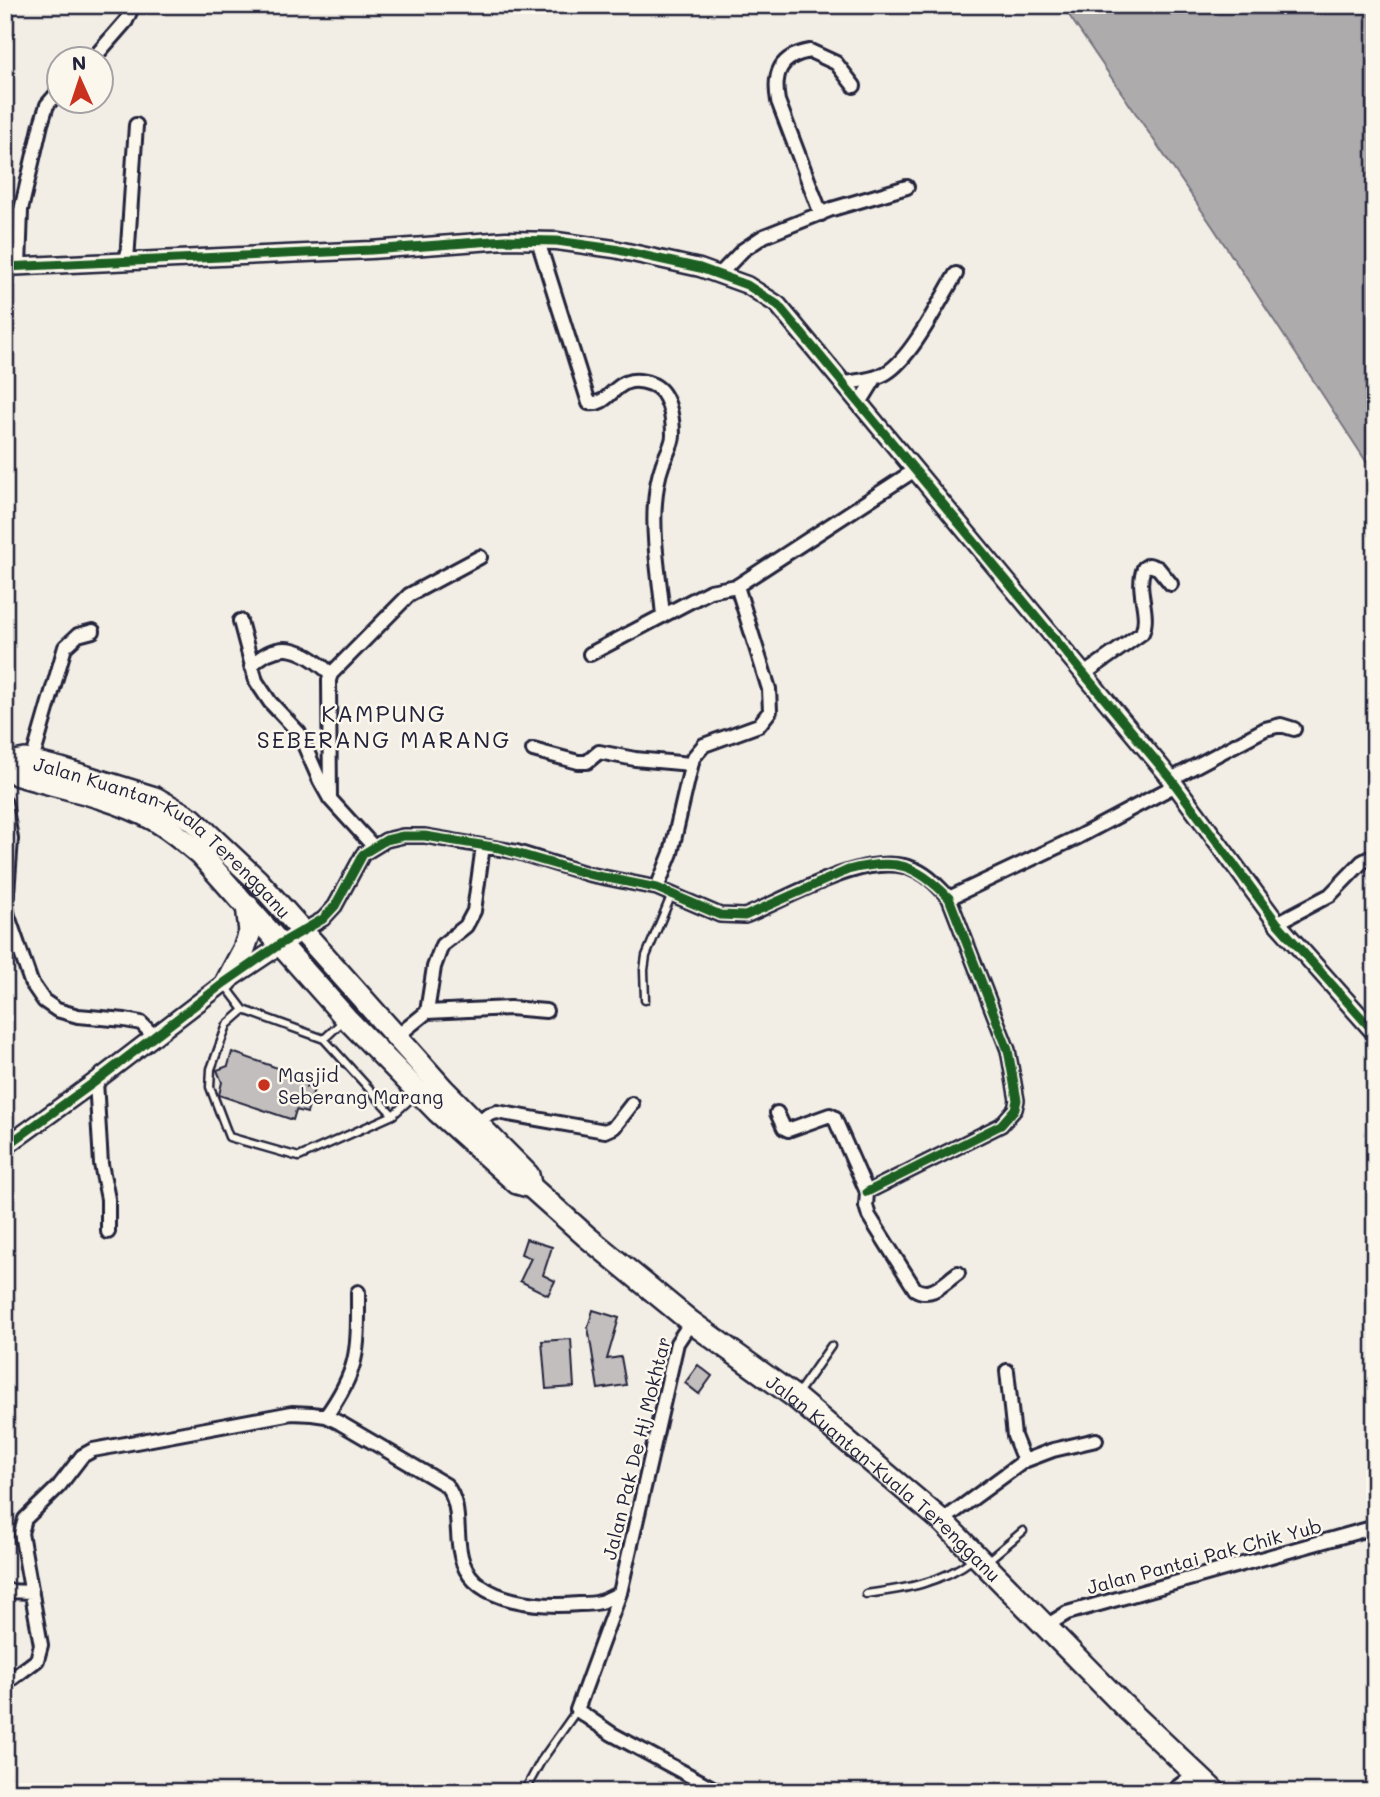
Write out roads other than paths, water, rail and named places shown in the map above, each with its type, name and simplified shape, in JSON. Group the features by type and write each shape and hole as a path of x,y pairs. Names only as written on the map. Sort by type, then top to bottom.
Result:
{"highway":[{"name":"Jalan Kuantan-Kuala Terengganu","path":"6,764 32,761 155,798 184,814 257,880 443,1089 528,1175 531,1186"},
{"name":"Jalan Kuantan-Kuala Terengganu","path":"6,764 18,775 122,806 177,834 201,855 346,1018 437,1111 517,1183 531,1186 586,1236 691,1322 795,1397 942,1521 1123,1705 1215,1792"},
{"path":"225,982 250,932 247,905"}],"street":[{"path":"104,46 126,21 133,5"},
{"path":"821,214 778,101 776,75 791,56 810,51 836,63 854,86"},
{"path":"46,108 21,211 12,267 371,250 506,240 538,241 614,249 664,258 720,274 755,289 778,305 1173,782 1277,923 1375,1033"},
{"path":"127,261 136,125"},
{"path":"720,274 750,244 821,214 907,187"},
{"path":"538,241 589,403 599,403 623,383 630,381 653,384 661,389 666,397 672,441 661,469 654,504 663,616"},
{"path":"844,383 876,377 887,372 903,358 956,274"},
{"path":"860,403 876,377"},
{"path":"590,654 710,591 737,586 915,470"},
{"path":"330,799 331,674 409,595 481,557"},
{"path":"1084,674 1142,634 1145,623 1140,579 1143,568 1149,565 1158,568 1171,584"},
{"path":"657,888 671,853 691,764 698,751 704,745 760,725 770,711 769,689 737,586"},
{"path":"240,621 251,666 264,693 299,733 330,799 373,846"},
{"path":"32,761 65,647 78,635 93,631"},
{"path":"251,666 267,652 290,649 307,655 331,674"},
{"path":"949,898 1102,825 1265,729 1281,725 1294,729"},
{"path":"533,750 578,762 587,762 599,752 691,764"},
{"path":"5,803 11,839 6,907 31,982 38,994 57,1010 78,1016 141,1023 154,1036"},
{"path":"5,1147 225,982 280,944 323,919 335,906 356,864 373,846 386,839 425,836 517,852 588,874 657,888 720,915 740,917 848,870 883,865 915,869 931,879 949,898 1008,1050 1016,1090 1015,1109 1001,1125 867,1192"},
{"path":"426,1012 434,967 442,945 466,926 474,911 483,846"},
{"path":"1277,923 1330,895 1362,863 1375,855"},
{"path":"396,1037 426,1012 510,1008 546,1011"},
{"path":"96,1081 101,1164 108,1199 108,1232"},
{"path":"478,1123 487,1115 497,1112 605,1131 614,1127 632,1104"},
{"path":"777,1113 784,1128 788,1130 830,1115 834,1117 867,1192 866,1206 869,1216 915,1289 931,1292 958,1272"},
{"path":"326,1416 344,1391 355,1364 358,1292"},
{"name":"Jalan Pak De Hj Mokhtar","path":"577,1710 622,1589 677,1343 691,1322"},
{"path":"1007,1371 1014,1436 1024,1461"},
{"path":"5,1684 39,1656 41,1645 21,1533 22,1523 59,1486 87,1452 292,1413 326,1416 446,1485 456,1506 460,1557 468,1574 492,1592 530,1605 554,1606 600,1602 622,1589"},
{"path":"942,1521 1024,1461 1053,1450 1096,1440"},
{"name":"Jalan Pantai Pak Chik Yub","path":"1046,1626 1067,1613 1375,1527"},
{"path":"5,1591 32,1592"},
{"path":"577,1710 612,1734 720,1792"},
{"path":"1171,1792 1196,1773"}],"lane":[{"path":"645,1000 646,957 672,894"},
{"path":"225,982 244,1010 324,1039 393,1115"},
{"path":"244,1010 227,1025 211,1069 210,1087 229,1137 299,1157 393,1115 418,1091"},
{"path":"324,1039 346,1018"},
{"path":"795,1397 831,1346"},
{"path":"866,1594 922,1585 981,1559 1023,1531"},
{"path":"524,1792 541,1761 577,1710"}],"place":[{"name":"Masjid Seberang Marang","path":"264,1085"}],"district":[{"name":"KAMPUNG SEBERANG MARANG","path":"384,726"}]}
